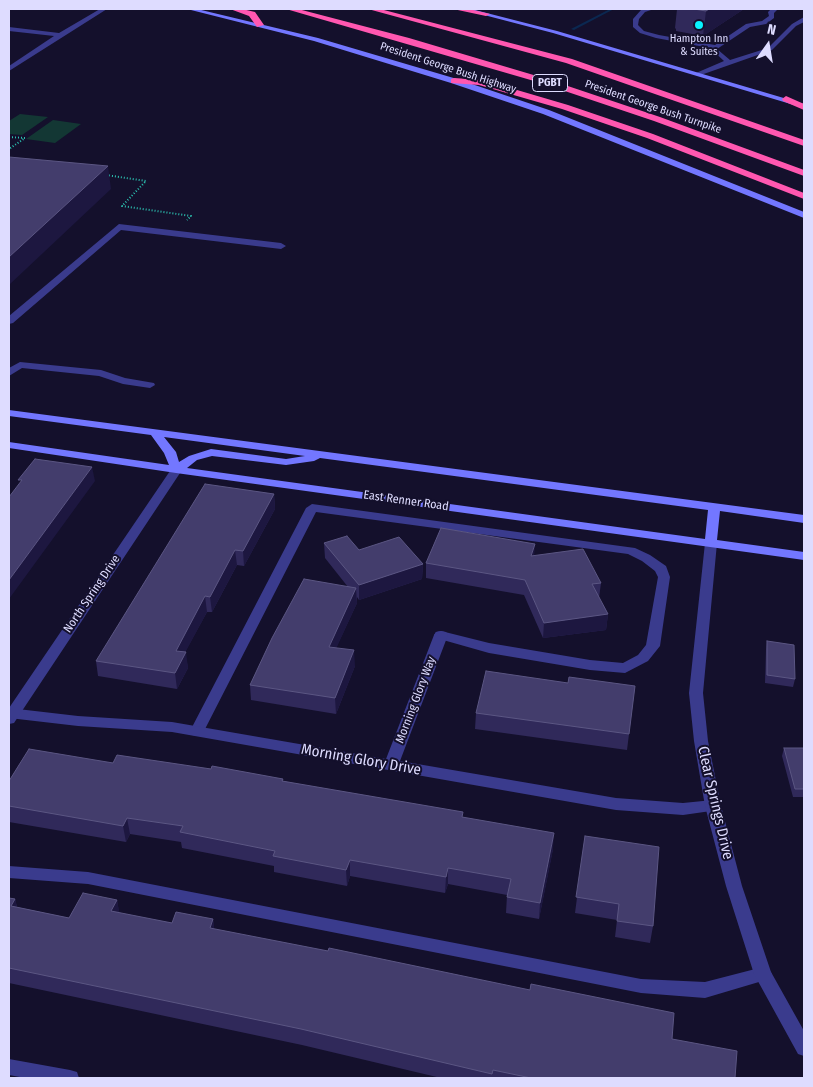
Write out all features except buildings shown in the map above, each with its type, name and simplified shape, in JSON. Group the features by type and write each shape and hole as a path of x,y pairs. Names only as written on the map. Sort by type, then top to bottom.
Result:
{"highway":[{"path":"234,9 252,14 260,25"},
{"name":"President George Bush Turnpike","path":"290,9 414,42 544,81 673,125 804,173"},
{"name":"President George Bush Turnpike","path":"372,9 569,61 804,143"},
{"path":"456,9 486,14"},
{"path":"454,81 480,82 565,107 650,136 804,196"},
{"path":"786,99 804,106"}],"main road":[{"name":"President George Bush Highway","path":"190,9 357,50 454,81 546,112 804,215"},
{"path":"464,9 786,99"},
{"path":"9,413 804,519"},
{"path":"154,432 170,452 176,470 193,458 211,452 286,462 330,456"},
{"name":"East Renner Road","path":"9,445 176,470 804,556"},
{"path":"711,543 714,507"}],"street":[{"path":"9,69 60,35 104,9"},
{"path":"651,9 644,11 636,19 636,26 642,32 658,37 716,47"},
{"path":"729,62 713,49 748,25 764,23 772,17 771,12 776,9"},
{"path":"698,74 770,49 794,25 804,19"},
{"path":"9,29 60,35"},
{"path":"9,321 120,227 281,246"},
{"path":"9,373 20,365 101,373 123,382 150,385"},
{"name":"North Spring Drive","path":"10,715 176,470"},
{"name":"Morning Glory Way","path":"197,731 312,508 631,551 646,558 661,569 664,577 653,646 643,658 625,668 590,665 489,648 441,635 391,765"},
{"name":"Clear Springs Drive","path":"711,543 696,693 701,741 713,806 734,886 763,974 804,1048"},
{"name":"Morning Glory Drive","path":"10,715 172,726 616,804 683,809 713,806"},
{"path":"9,872 88,878 156,890 641,986 705,990 763,974"},
{"path":"9,1067 70,1078"}],"path":[{"path":"9,137 24,138 9,149"},
{"path":"105,175 146,181 122,206 191,216 173,233"}],"green space":[{"path":"20,114 48,117 22,135 9,134 9,121"},
{"path":"53,120 81,124 55,143 26,139"}],"waterway":[{"path":"573,29 612,9"}],"place":[{"name":"Hampton Inn & Suites","path":"699,25"}]}
